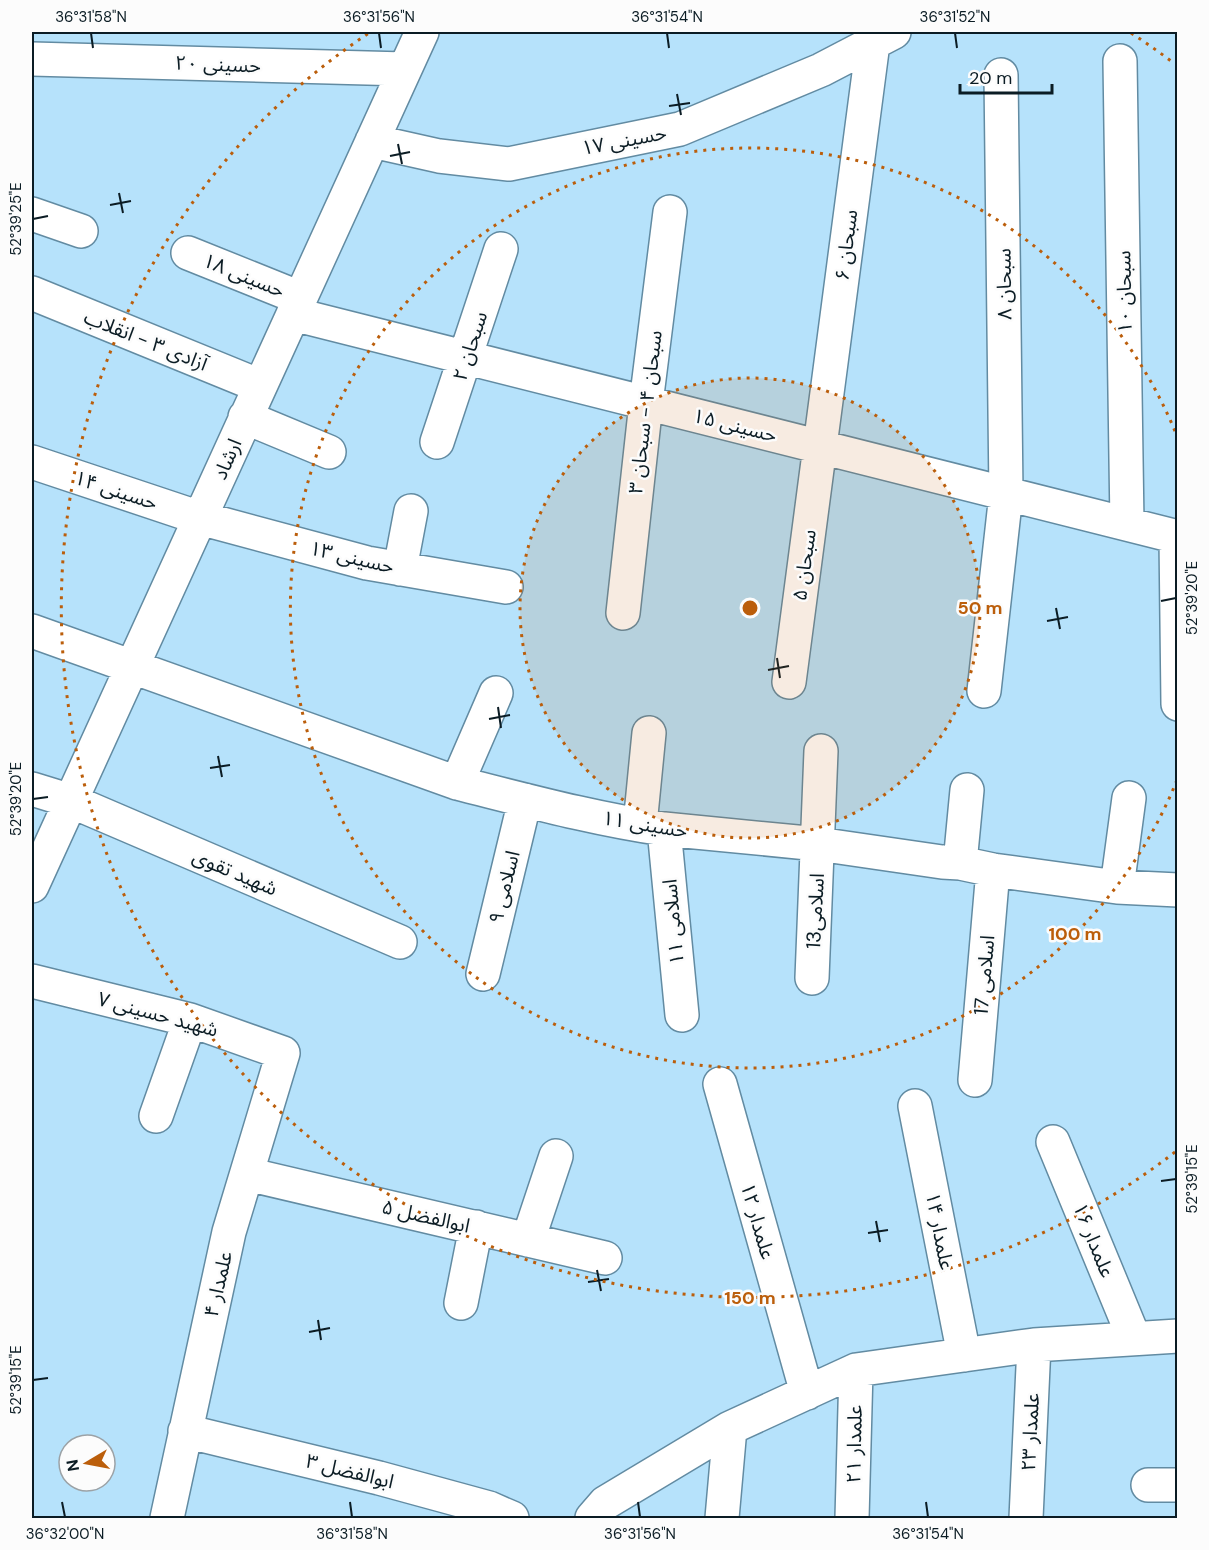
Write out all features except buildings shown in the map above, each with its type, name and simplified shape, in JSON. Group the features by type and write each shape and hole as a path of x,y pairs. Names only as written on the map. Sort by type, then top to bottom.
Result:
{"street":[{"name":"ارشاد","path":"32,886 422,32"},
{"name":"حسینی ۱۷","path":"372,141 439,156 509,164 680,129 821,70 884,37"},
{"name":"سبحان ۶","path":"820,447 884,37"},
{"name":"حسینی ۲۰","path":"32,59 405,69"},
{"name":"سبحان ۱۰","path":"1120,61 1127,524"},
{"name":"سبحان ۸","path":"984,691 1006,494 1001,75"},
{"name":"سبحان ۴ - سبحان ۳","path":"622,613 670,212"},
{"path":"32,214 81,231"},
{"name":"سبحان ۲","path":"437,442 501,249"},
{"name":"حسینی ۱۸","path":"188,252 297,306"},
{"name":"آزادی ۳ - انقلاب","path":"32,293 260,386"},
{"name":"حسینی ۱۵","path":"297,306 466,357 1177,537"},
{"path":"245,417 329,452"},
{"name":"سبحان ۵","path":"789,682 820,447"},
{"name":"حسینی ۱۴","path":"32,462 200,518"},
{"path":"400,569 411,511"},
{"name":"حسینی ۱۳","path":"200,518 368,562 506,588"},
{"path":"1177,537 1178,704"},
{"name":"حسینی ۱۱","path":"32,631 457,783 525,800 652,827 818,844 1117,887 1178,890"},
{"path":"457,783 496,693"},
{"name":"اسلامی ۱۱","path":"650,733 652,827 681,1015"},
{"name":"اسلامی13","path":"812,978 822,751"},
{"name":"شهید تقوی","path":"32,789 71,801 400,942"},
{"path":"960,863 967,790"},
{"path":"1117,887 1129,798"},
{"name":"اسلامی ۹","path":"483,974 525,800"},
{"name":"اسلامی 17","path":"975,1080 993,870"},
{"name":"شهید حسینی ۷","path":"32,981 190,1020 283,1053"},
{"path":"156,1116 190,1020"},
{"name":"علمدار ۴","path":"167,1518 230,1232 283,1053"},
{"name":"علمدار ۱۲","path":"720,1084 807,1393"},
{"name":"علمدار ۱۴","path":"915,1106 964,1355"},
{"name":"علمدار ۱۶","path":"1053,1142 1134,1338"},
{"path":"528,1240 556,1156"},
{"name":"ابوالفضل ۵","path":"247,1174 605,1258"},
{"path":"461,1303 476,1227"},
{"path":"592,1518 605,1503 730,1428 856,1370 1034,1346 1178,1336"},
{"name":"علمدار ۲۳","path":"1026,1518 1034,1346"},
{"name":"علمدار ۲۱","path":"852,1518 856,1370"},
{"path":"722,1518 730,1428"},
{"name":"ابوالفضل ۳","path":"185,1431 379,1478 489,1508 512,1518"}]}
